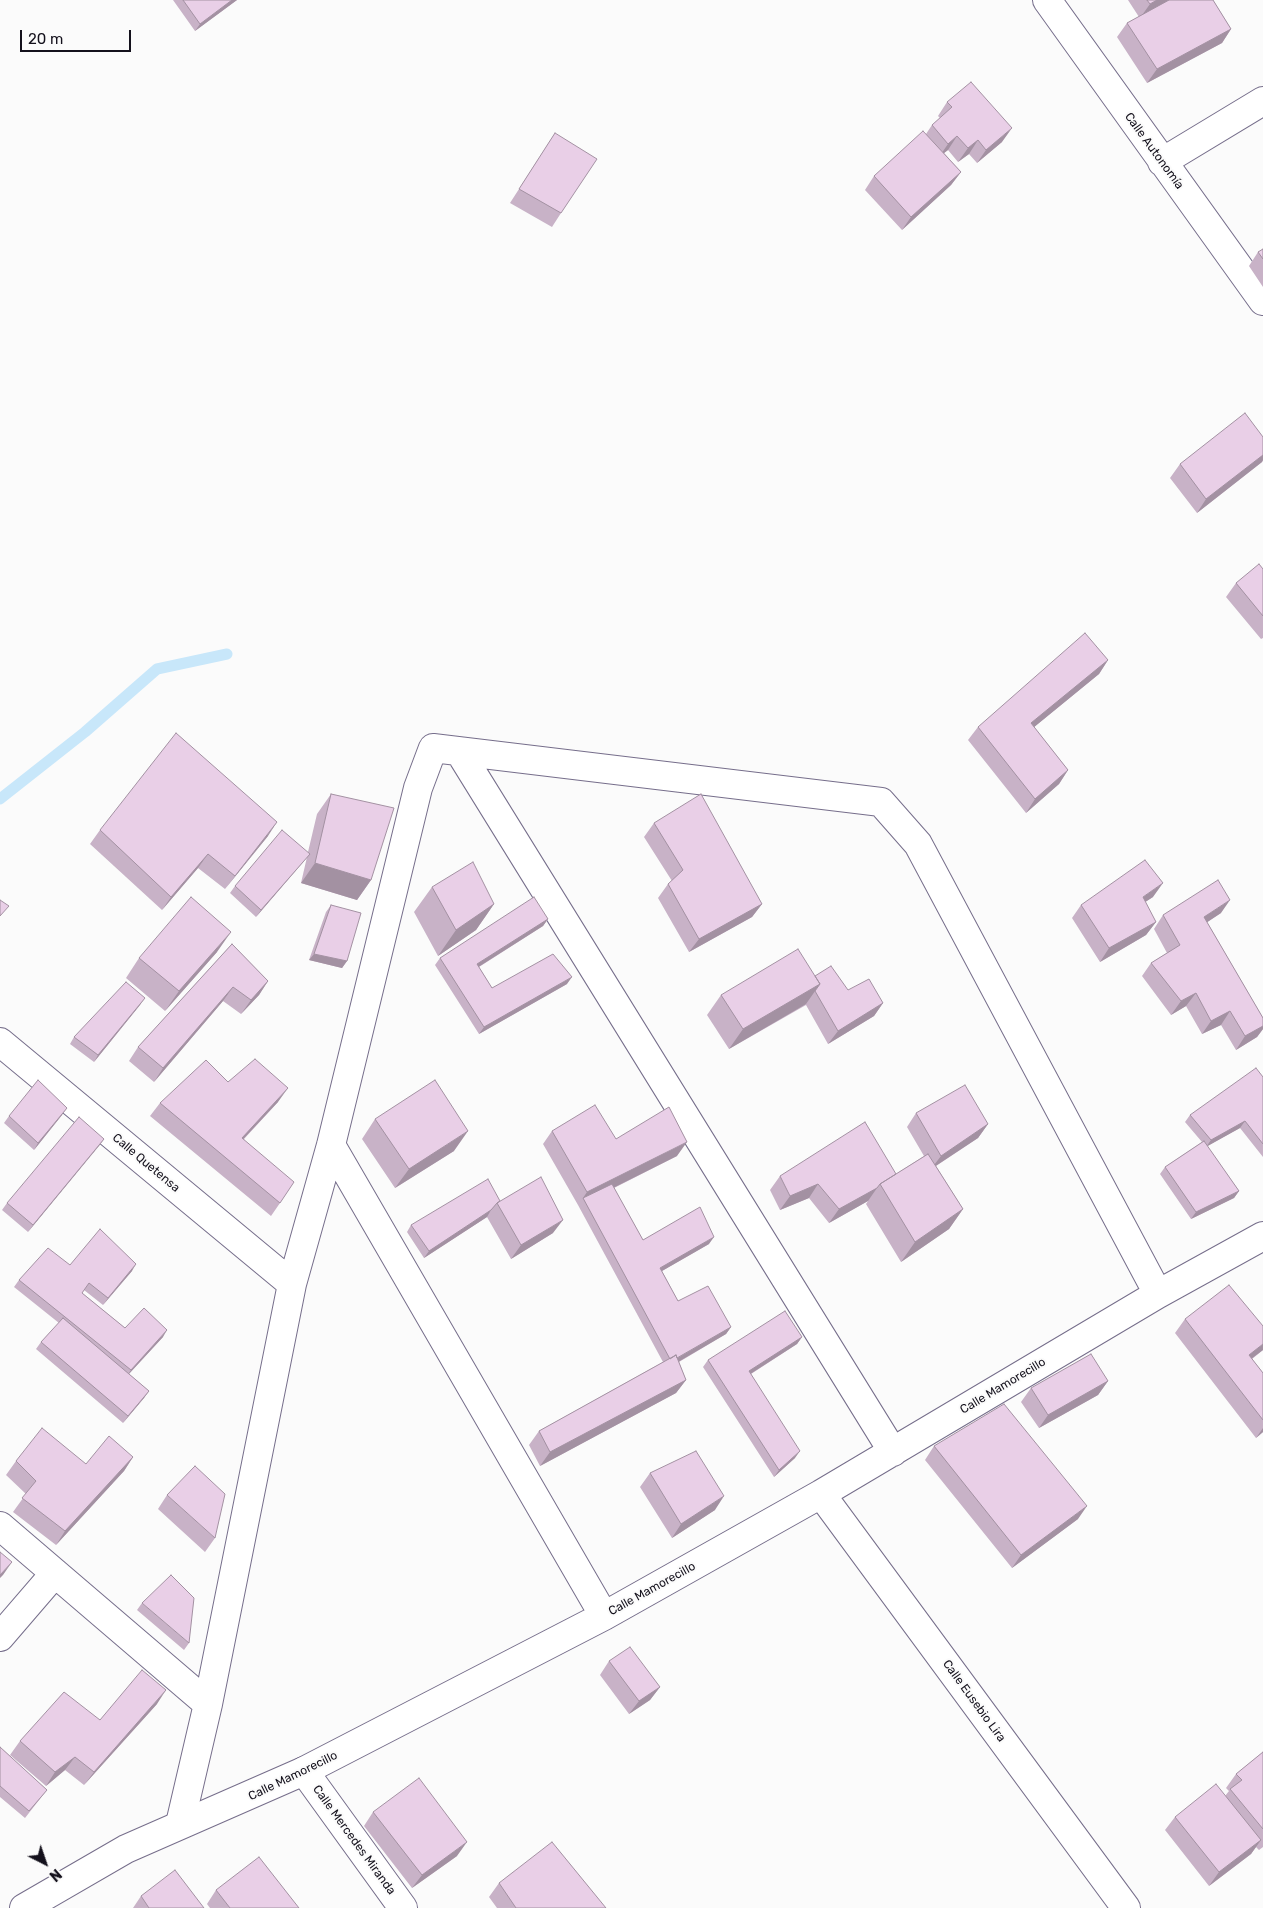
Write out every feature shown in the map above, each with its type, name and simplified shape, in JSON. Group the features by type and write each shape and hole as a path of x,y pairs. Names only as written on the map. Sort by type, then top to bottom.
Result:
{"street":[{"name":"Calle Autonomía","path":"1048,0 1263,301"},
{"path":"1162,162 1263,101"},
{"path":"180,1824 208,1704 292,1284 331,1145 418,788 434,748 881,802 918,844 1158,1294"},
{"path":"459,751 893,1452"},
{"name":"Calle Quetensa","path":"0,1042 292,1284"},
{"path":"331,1145 604,1616"},
{"name":"Calle Mamorecillo","path":"24,1908 126,1849 180,1824 240,1801 304,1771 604,1616 821,1494 1158,1294 1263,1236"},
{"name":"Calle Eusebio Lira","path":"821,1494 1126,1908"},
{"path":"0,1526 208,1704"},
{"path":"0,1637 55,1573"},
{"name":"Calle Mercedes Miranda","path":"304,1771 403,1908"}],"building":[{"path":"183,0 232,0 200,24"},
{"path":"1147,0 1157,0 1150,4"},
{"path":"1169,0 1213,0 1231,29 1157,69 1127,23"},
{"path":"971,82 1012,128 986,150 978,140 968,148 957,136 948,144 932,125 952,107 947,102"},
{"path":"923,131 961,172 911,217 874,176"},
{"path":"555,133 597,159 561,213 519,189"},
{"path":"1263,249 1263,259 1258,252"},
{"path":"1245,413 1263,437 1263,455 1206,499 1180,464"},
{"path":"1259,564 1263,569 1263,616 1236,583"},
{"path":"1085,633 1108,660 1031,723 1068,770 1035,799 978,727"},
{"path":"176,733 277,822 235,876 208,854 171,897 100,830"},
{"path":"331,794 394,808 371,880 315,863"},
{"path":"701,794 762,904 699,939 668,884 683,870 654,823"},
{"path":"282,830 310,854 261,910 235,886"},
{"path":"1145,860 1163,883 1143,897 1156,922 1109,948 1081,905"},
{"path":"473,862 494,904 456,930 432,887"},
{"path":"1218,880 1230,900 1204,917 1263,1018 1263,1026 1245,1036 1230,1011 1211,1021 1196,993 1181,1001 1151,963 1180,945 1163,915"},
{"path":"191,897 231,932 179,991 139,958"},
{"path":"534,897 548,919 477,964 492,988 553,954 572,977 484,1027 440,958"},
{"path":"0,900 9,906 0,916"},
{"path":"331,905 361,913 347,961 314,954"},
{"path":"232,944 268,981 251,1000 233,987 163,1068 138,1047"},
{"path":"798,949 820,984 743,1029 721,995"},
{"path":"831,966 848,990 869,979 883,1003 838,1031 815,991 820,984 815,976"},
{"path":"126,982 145,998 98,1055 74,1037"},
{"path":"255,1059 288,1088 242,1138 294,1182 280,1203 160,1103 206,1060 228,1082"},
{"path":"1256,1068 1263,1077 1263,1144 1245,1121 1211,1140 1190,1115"},
{"path":"38,1080 67,1108 38,1143 9,1116"},
{"path":"435,1080 468,1131 409,1169 375,1119"},
{"path":"965,1085 988,1124 941,1156 916,1113"},
{"path":"595,1105 616,1139 669,1107 687,1142 587,1192 552,1131"},
{"path":"79,1117 104,1139 33,1225 7,1203"},
{"path":"865,1122 896,1174 877,1188 839,1209 818,1184 790,1196 780,1176"},
{"path":"1204,1141 1239,1191 1196,1212 1165,1167"},
{"path":"928,1154 963,1209 915,1242 880,1184"},
{"path":"541,1177 563,1220 521,1245 497,1203"},
{"path":"488,1179 500,1201 491,1210 429,1251 411,1225"},
{"path":"612,1184 643,1240 700,1207 714,1237 660,1268 678,1301 708,1286 731,1327 677,1358 676,1355 670,1359 583,1198"},
{"path":"100,1229 136,1264 108,1298 89,1283 82,1293 125,1328 144,1308 167,1330 131,1370 19,1280 48,1248 70,1265"},
{"path":"1229,1285 1263,1326 1263,1344 1249,1355 1263,1373 1263,1420 1185,1319"},
{"path":"785,1311 802,1337 749,1371 800,1451 779,1470 708,1360"},
{"path":"63,1318 149,1391 128,1416 41,1342"},
{"path":"1091,1354 1108,1381 1048,1415 1031,1388"},
{"path":"676,1355 686,1380 550,1452 539,1431"},
{"path":"1004,1404 1087,1506 1021,1555 934,1446"},
{"path":"42,1428 86,1464 109,1436 133,1457 65,1531 22,1498 36,1481 16,1461"},
{"path":"696,1451 724,1496 681,1524 650,1473"},
{"path":"195,1466 225,1494 215,1538 167,1495"},
{"path":"0,1552 12,1562 0,1575"},
{"path":"171,1575 194,1598 189,1643 142,1603"},
{"path":"630,1647 660,1687 639,1701 609,1661"},
{"path":"142,1670 166,1690 94,1772 75,1757 55,1772 20,1741 64,1692 100,1720"},
{"path":"0,1747 47,1790 29,1811 0,1786"},
{"path":"1263,1752 1263,1829 1230,1789 1242,1780 1236,1774"},
{"path":"419,1778 467,1842 422,1875 373,1812"},
{"path":"1216,1784 1261,1840 1219,1872 1175,1817"},
{"path":"552,1842 606,1908 516,1908 499,1883"},
{"path":"259,1857 299,1908 230,1908 216,1890"},
{"path":"175,1870 204,1908 149,1908 141,1896"}],"waterway":[{"path":"0,799 85,732 157,669 227,654"}]}
